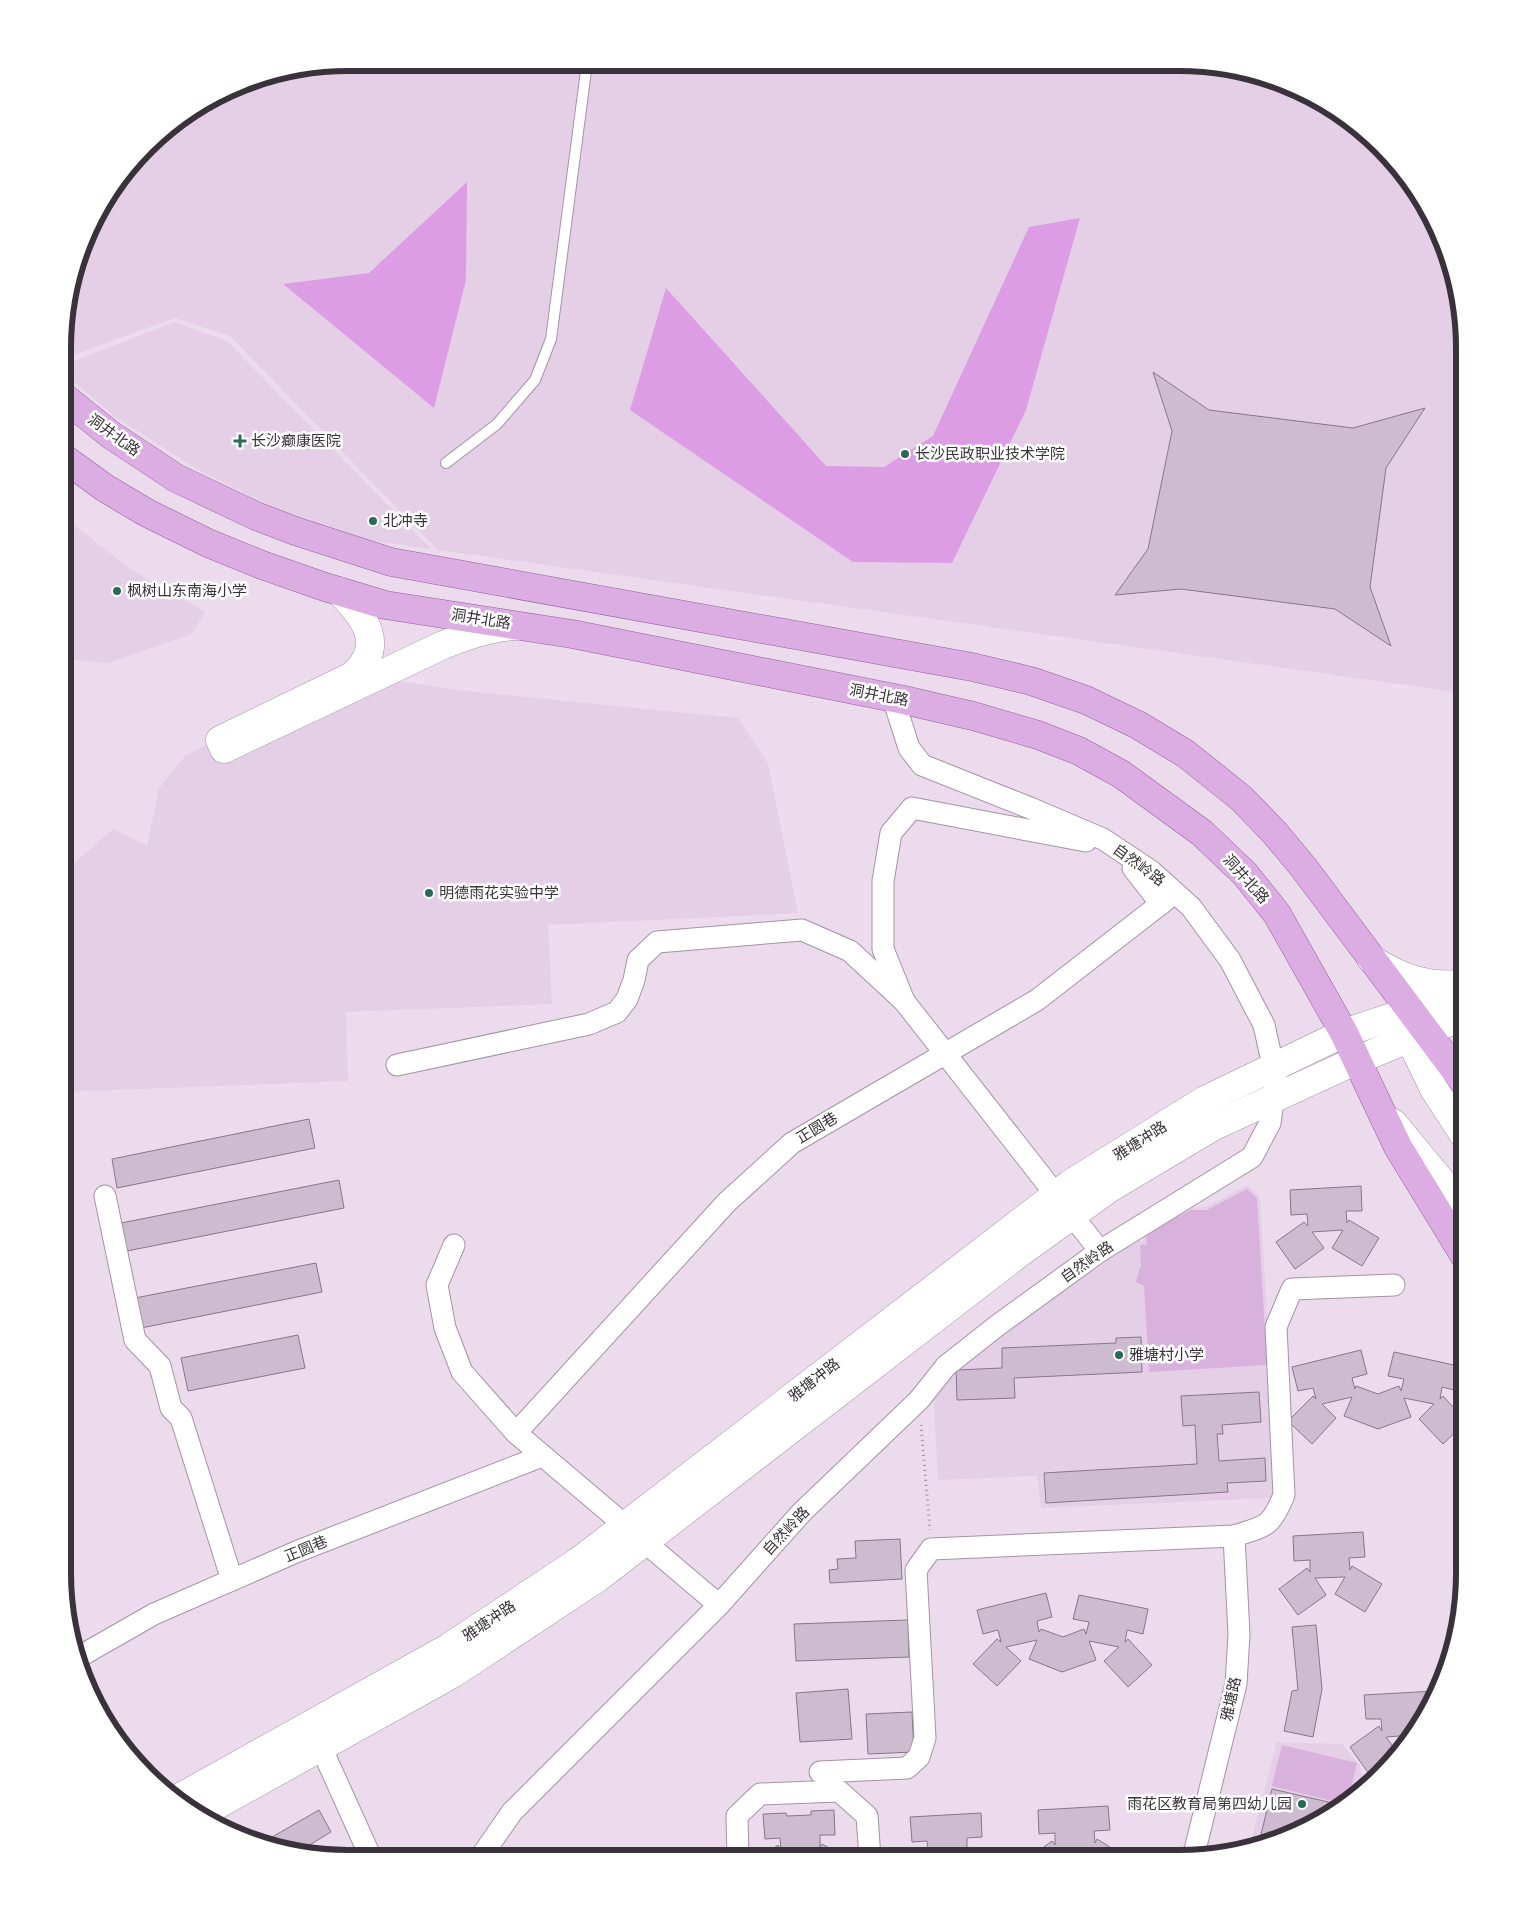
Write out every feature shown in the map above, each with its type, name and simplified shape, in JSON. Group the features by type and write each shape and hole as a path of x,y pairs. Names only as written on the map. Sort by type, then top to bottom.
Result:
{"main road":[{"name":"洞井北路","path":"71,403 111,435 176,478 256,516 350,550 391,562 972,667 1031,681 1086,700 1138,725 1186,754 1241,798 1274,832 1304,868 1370,958 1411,1024 1456,1073"},
{"name":"洞井北路","path":"71,463 105,488 139,508 208,543 262,565 385,605 527,626 893,698 974,716 1038,735 1079,751 1121,774 1202,833 1245,874 1277,914 1344,1034 1398,1147 1456,1242"}],"street":[{"path":"339,591 352,604 367,625 368,657 361,668 352,676 220,740 224,749 443,644 507,626 527,626"},
{"name":"自然岭路","path":"486,1850 512,1812 719,1605 802,1512 919,1400 946,1366 998,1325 1100,1251 1252,1157 1270,1123 1276,1079 1264,1025 1230,960 1191,908 1168,899 1151,871 1103,839 922,765 909,748 893,698"},
{"path":"904,1001 883,950 883,881 890,833 912,808 1097,843 1132,866 1168,899"},
{"name":"正圆巷","path":"516,1433 727,1202 792,1143 1037,1000 1168,899"},
{"path":"397,1066 589,1024 617,1012 627,999 634,980 638,960 657,942 802,930 850,951 904,1001 1100,1251"},
{"path":"1370,958 1391,972 1407,979 1422,983 1456,984"},
{"name":"雅塘冲路","path":"183,1795 448,1648 579,1562 634,1534 1017,1255 1064,1205 1110,1188 1214,1126 1357,1060 1456,993"},
{"name":"雅塘冲路","path":"1064,1205 1070,1184 1205,1100 1344,1034 1456,1017"},
{"path":"1411,1024 1434,1089 1456,1123"},
{"path":"1378,1105 1442,1182 1456,1203"},
{"path":"105,1196 135,1340 160,1366 172,1408 181,1418 232,1580"},
{"path":"454,1245 437,1285 445,1328 462,1372 516,1433 719,1605"},
{"path":"820,1772 907,1768 919,1757 925,1738 916,1570 931,1548 1234,1536 1264,1527 1276,1514 1284,1495 1276,1326 1292,1289 1394,1285"},
{"name":"正圆巷","path":"84,1654 154,1614 296,1552 542,1456"},
{"name":"雅塘冲路","path":"207,1811 454,1673 582,1588 634,1534"},
{"name":"雅塘路","path":"1195,1849 1236,1684 1239,1634 1234,1536"},
{"path":"321,1747 367,1850"},
{"path":"738,1850 736,1816 760,1794 839,1791 867,1816 869,1850"}],"lane":[{"path":"446,463 497,424 535,380 551,339 586,71"}],"path":[{"path":"919,1400 931,1548"}],"shaded area":[{"name":"长沙民政职业技术学院","path":"348,71 1179,71 1215,74 1251,81 1285,92 1317,108 1347,128 1375,152 1399,180 1419,210 1441,259 1450,294 1456,348 1456,692 438,550 230,336 175,318 71,356 74,312 86,259 108,210 128,180 152,152 180,128 210,108 242,92 294,77"},
{"path":"467,182 466,280 434,408 283,284 369,273"},
{"path":"1080,218 1026,410 952,563 853,562 630,410 666,288 826,466 884,467 933,436 1029,227"},
{"name":"长沙癫康医院","path":"175,322 227,341 431,549 374,541 312,527 195,468 113,415 71,379 71,362"},
{"name":"枫树山东南海小学","path":"71,523 132,570 205,612 192,634 107,663 71,660"},
{"name":"明德雨花实验中学","path":"349,674 465,691 738,718 768,763 798,913 548,925 552,1004 346,1012 348,1081 71,1092 71,866 113,829 147,846 159,788 185,756"},
{"name":"雅塘村小学","path":"1247,1185 1260,1197 1270,1364 1274,1498 1041,1508 1037,1476 938,1480 933,1387 978,1347 1137,1238 1143,1242 1144,1231 1190,1208 1206,1207"},
{"path":"1247,1189 1257,1198 1267,1365 1149,1372 1144,1286 1136,1282 1141,1265 1140,1245 1147,1245 1146,1233 1191,1210 1207,1210"},
{"name":"雨花区教育局第四幼儿园","path":"1277,1742 1342,1744 1359,1764 1363,1779 1347,1793 1317,1813 1285,1829 1251,1840"},
{"path":"1282,1745 1357,1763 1351,1790 1335,1802 1272,1786"}],"building":[{"path":"1153,372 1209,410 1353,428 1425,408 1386,468 1370,587 1391,646 1335,609 1181,589 1115,595 1148,549 1172,431"},
{"path":"309,1119 315,1148 117,1188 112,1159"},
{"path":"339,1180 344,1208 127,1251 121,1223"},
{"path":"1361,1186 1362,1211 1346,1211 1347,1223 1349,1220 1379,1238 1362,1266 1332,1248 1343,1230 1312,1232 1324,1248 1295,1269 1276,1242 1304,1222 1308,1226 1307,1214 1291,1215 1290,1190"},
{"path":"316,1263 322,1292 141,1328 135,1298"},
{"path":"298,1335 305,1368 188,1391 181,1358"},
{"path":"1141,1337 1142,1372 1014,1378 1015,1398 957,1400 956,1370 1002,1368 1002,1348 1116,1343 1116,1338"},
{"path":"1361,1350 1367,1374 1352,1378 1355,1389 1356,1386 1378,1394 1399,1386 1401,1391 1404,1379 1388,1376 1394,1352 1456,1365 1456,1390 1442,1387 1440,1399 1443,1396 1456,1410 1456,1432 1443,1444 1419,1419 1434,1404 1404,1398 1411,1417 1378,1429 1344,1416 1352,1397 1322,1404 1336,1418 1312,1444 1288,1421 1313,1396 1316,1399 1313,1388 1298,1391 1292,1367"},
{"path":"1259,1392 1261,1422 1222,1425 1223,1434 1217,1434 1219,1461 1265,1458 1266,1481 1227,1483 1228,1492 1046,1503 1044,1473 1197,1464 1195,1425 1183,1426 1181,1396"},
{"path":"1363,1532 1365,1557 1349,1558 1350,1570 1352,1566 1382,1584 1365,1612 1335,1594 1345,1577 1315,1578 1326,1595 1298,1615 1279,1589 1307,1568 1310,1572 1310,1560 1294,1561 1293,1536"},
{"path":"900,1539 902,1579 830,1583 829,1570 838,1569 837,1559 856,1558 855,1541"},
{"path":"1046,1593 1052,1617 1037,1621 1039,1632 1041,1629 1063,1637 1084,1629 1086,1634 1089,1622 1073,1619 1079,1595 1148,1609 1143,1634 1127,1630 1125,1642 1128,1639 1152,1665 1128,1687 1104,1661 1119,1647 1089,1641 1096,1660 1062,1672 1029,1659 1037,1640 1006,1647 1021,1661 997,1686 973,1664 997,1639 1001,1642 998,1630 983,1634 977,1610"},
{"path":"908,1620 909,1657 796,1661 794,1624"},
{"path":"1316,1625 1322,1689 1313,1737 1284,1731 1292,1691 1298,1690 1292,1627"},
{"path":"848,1689 852,1739 800,1742 796,1693"},
{"path":"1429,1691 1403,1736 1386,1737 1394,1747 1369,1774 1350,1747 1379,1726 1382,1731 1381,1719 1366,1719 1364,1695"},
{"path":"912,1712 914,1752 868,1754 866,1714"},
{"path":"1272,1789 1333,1803 1285,1829 1260,1837"},
{"path":"1108,1806 1110,1830 1094,1831 1095,1843 1097,1839 1114,1850 1040,1850 1052,1841 1055,1845 1055,1833 1039,1834 1038,1810"},
{"path":"319,1810 331,1832 307,1846 270,1838"},
{"path":"834,1810 835,1835 820,1835 820,1847 822,1844 832,1850 781,1850 780,1838 765,1839 763,1814 811,1815 811,1811"},
{"path":"981,1813 982,1837 967,1838 967,1850 928,1850 927,1841 912,1842 910,1817"},
{"path":"778,1845 781,1850 771,1850"}],"place":[{"name":"长沙癫康医院","path":"240,441"},
{"name":"长沙民政职业技术学院","path":"905,454"},
{"name":"北冲寺","path":"373,521"},
{"name":"枫树山东南海小学","path":"117,591"},
{"name":"明德雨花实验中学","path":"429,893"},
{"name":"雅塘村小学","path":"1119,1355"},
{"name":"雨花区教育局第四幼儿园","path":"1302,1804"}]}
